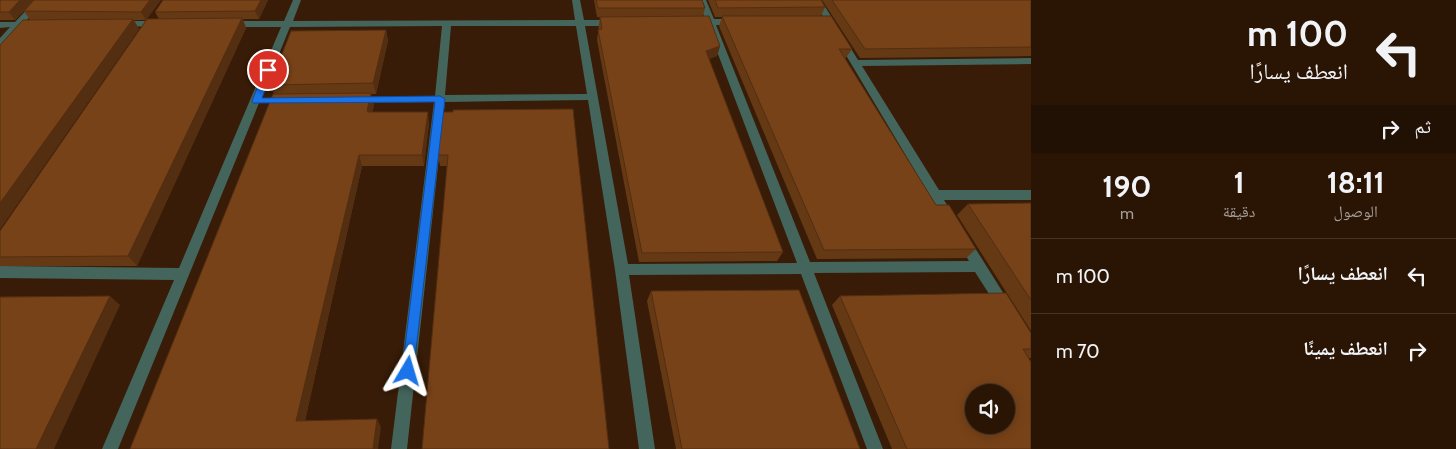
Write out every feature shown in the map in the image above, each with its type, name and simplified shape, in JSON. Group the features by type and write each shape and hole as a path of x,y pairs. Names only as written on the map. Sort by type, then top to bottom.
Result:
{"street":[{"path":"0,43 41,0"},
{"path":"110,449 182,274 261,101 286,24 297,0"},
{"path":"576,0 622,270 647,449"},
{"path":"702,0 875,449"},
{"path":"817,0 825,21 856,63 978,266 1010,315"},
{"path":"682,22 750,22"},
{"path":"399,449 440,99 447,23"},
{"path":"218,24 626,23"},
{"path":"0,25 46,24"},
{"path":"112,24 170,24"},
{"path":"856,63 1031,61"},
{"path":"344,100 592,97"},
{"path":"936,195 1031,195"},
{"path":"622,270 978,266"},
{"path":"0,272 182,274"}],"building":[{"path":"0,0 20,0 9,12 0,12"},
{"path":"34,0 150,0 141,12 24,11"},
{"path":"163,0 261,0 255,11 155,12"},
{"path":"596,0 702,0 705,8 598,8"},
{"path":"715,0 821,0 825,7 718,8"},
{"path":"832,0 1031,0 1031,47 865,49"},
{"path":"709,16 720,46 706,51 783,252 642,253 598,30 602,29 600,17"},
{"path":"722,16 831,16 852,49 839,49 936,205 949,205 976,249 824,250"},
{"path":"242,18 128,256 0,257 0,231 147,19"},
{"path":"133,19 0,203 0,45 23,20"},
{"path":"386,30 373,83 270,85 291,31"},
{"path":"371,93 367,111 369,112 428,112 422,155 359,155 296,421 377,419 373,449 130,449 273,94"},
{"path":"573,109 609,449 422,449 448,155 438,155 443,112 453,112 453,110"},
{"path":"1031,203 1031,300 968,204"},
{"path":"799,290 860,449 682,449 651,291"},
{"path":"1006,293 1031,333 1031,349 1023,349 1031,362 1031,449 907,449 840,296"},
{"path":"110,296 36,449 0,449 0,297"}],"route":[{"path":"268,70 256,101 440,99 408,371"}]}
